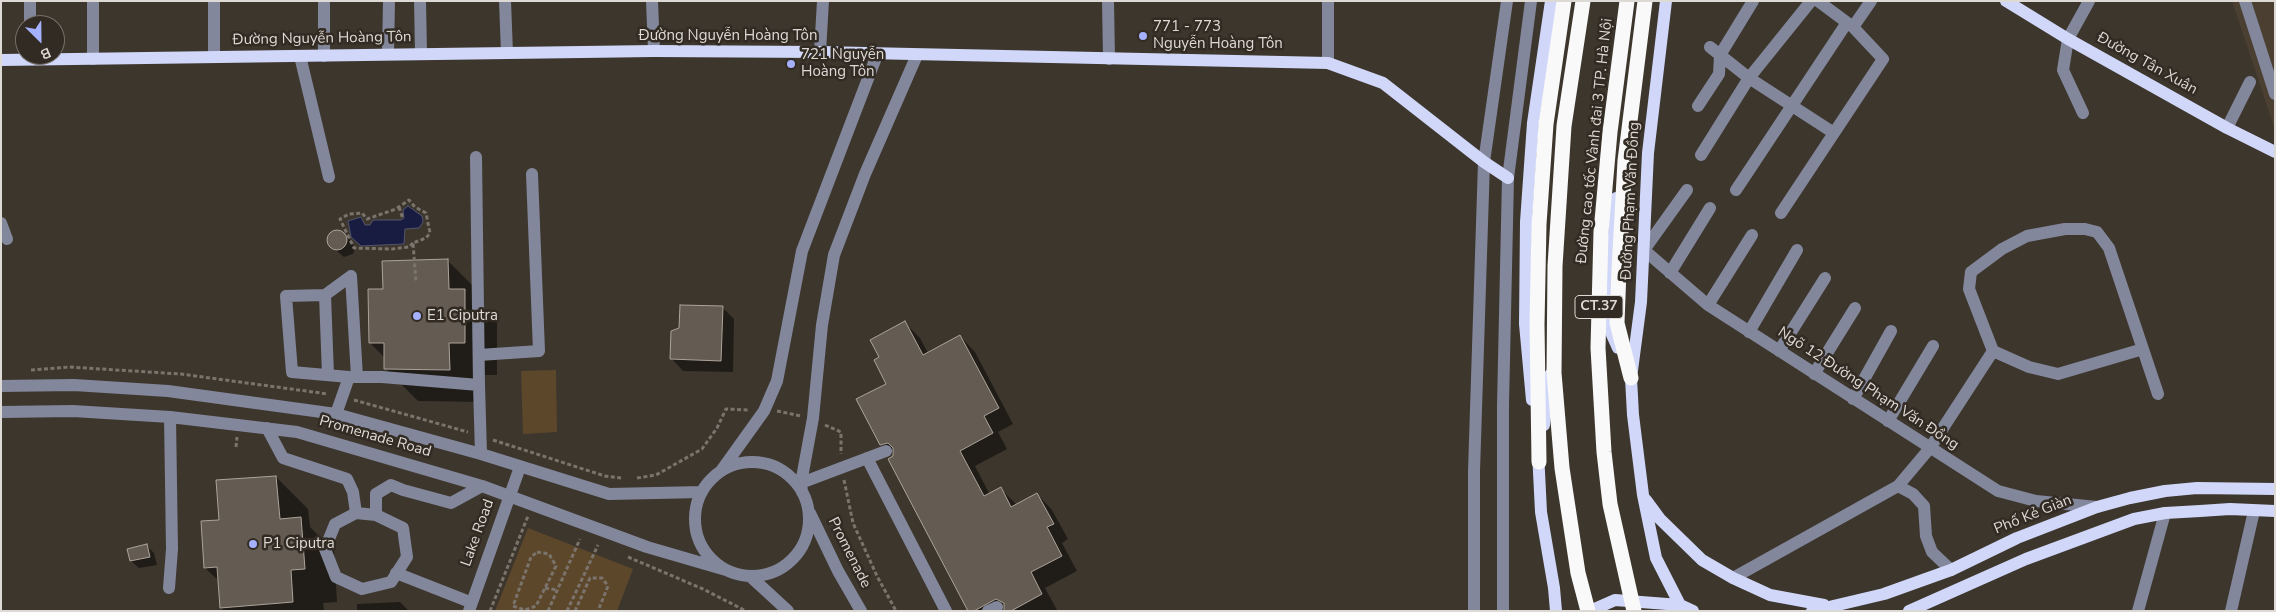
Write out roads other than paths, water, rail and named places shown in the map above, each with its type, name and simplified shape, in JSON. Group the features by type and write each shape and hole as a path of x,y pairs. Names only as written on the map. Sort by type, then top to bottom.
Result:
{"highway":[{"path":"1539,462 1537,324 1540,224 1546,124 1564,1"},
{"name":"Đường cao tốc Vành đai 3 TP. Hà Nội","path":"1583,1 1563,145 1556,266 1554,373 1562,468 1578,573 1589,611"},
{"name":"Đường cao tốc Vành đai 3 TP. Hà Nội","path":"1627,1 1612,113 1601,232 1598,348 1604,452 1610,504 1634,611"},
{"path":"1631,378 1617,323 1625,161 1645,1"}],"main road":[{"path":"1551,1 1533,123 1526,222 1525,324 1539,462 1541,512 1556,611"},
{"path":"1539,462 1550,376 1552,225 1559,127 1576,1"},
{"path":"1631,378 1610,328 1610,300 1617,169 1638,1"},
{"name":"Đường Phạm Văn Đồng","path":"1666,1 1648,153 1641,302 1631,378 1633,414 1643,495 1656,558 1680,605"},
{"name":"Đường Tân Xuân","path":"2006,1 2068,39 2227,128 2275,152"},
{"name":"Đường Nguyễn Hoàng Tôn","path":"65,58 654,51 820,52 877,55 916,54 1328,64 1383,84 1484,162 1508,178"},
{"name":"Đường Nguyễn Hoàng Tôn","path":"1,60 15,59"},
{"name":"Phố Kẻ Giàn","path":"1812,611 1884,594 1951,570 2017,538 2097,508 2130,498 2165,491 2197,488 2275,489"},
{"path":"1643,495 1660,519 1677,538 1702,560 1733,578 1770,595 1805,603 1834,606"},
{"path":"1910,611 2058,547 2134,519 2165,513 2230,509 2275,511"},
{"path":"2050,526 2058,547"},
{"path":"1589,611 1615,600 1680,605 1693,611"}],"street":[{"path":"30,1 30,15"},
{"path":"93,1 93,58"},
{"path":"214,1 214,56"},
{"path":"324,1 324,56"},
{"path":"388,53 389,1"},
{"path":"420,1 421,53"},
{"path":"505,1 507,53"},
{"path":"652,1 654,51"},
{"path":"820,52 823,1"},
{"path":"1108,1 1109,59"},
{"path":"1328,1 1328,64"},
{"path":"1474,611 1474,471 1484,162 1507,1"},
{"path":"1504,611 1503,405 1508,178 1531,1"},
{"path":"1698,106 1719,74 1715,51 1753,1"},
{"path":"1701,155 1749,78 1811,1"},
{"path":"1781,213 1883,59 1850,25 1818,1"},
{"path":"1736,190 1791,104 1850,25 1871,1"},
{"path":"2083,113 2063,70 2068,39 2089,1"},
{"path":"2245,1 2275,94"},
{"path":"1715,51 1749,78 1834,133"},
{"path":"877,55 802,251 784,355 777,381 764,411 721,471 702,492 695,518 697,536 705,552 726,570 751,576 767,574 783,568 795,556 804,542 809,526 808,509 802,487 814,418 822,326 834,254 865,174 916,54"},
{"path":"300,56 329,178"},
{"path":"2227,128 2250,82"},
{"path":"476,157 481,454"},
{"path":"478,355 539,351 532,174"},
{"path":"1644,250 1687,190"},
{"path":"1670,273 1710,208"},
{"path":"1,223 7,239"},
{"path":"2143,350 2058,374 2029,368 1993,351 1969,289 1971,272 2002,249 2027,236 2075,229 2097,232 2109,248 2158,394"},
{"path":"1708,305 1752,235"},
{"name":"Ngõ 12 Đường Phạm Văn Đồng","path":"1644,250 1708,305 1998,491 2036,501 2097,508"},
{"path":"1750,332 1797,250"},
{"path":"336,414 353,377 351,276 325,295 286,296 292,372 353,377 479,385"},
{"path":"1779,351 1826,278"},
{"path":"325,295 328,375"},
{"path":"1814,374 1855,308"},
{"path":"1853,399 1891,331"},
{"path":"1888,421 1933,346"},
{"path":"1733,578 1898,486 1930,448 1993,351"},
{"name":"Promenade Road","path":"1,386 74,385 168,391 336,414 481,454 610,494 702,492"},
{"name":"Promenade Road","path":"1,412 73,411 170,417 307,434 482,486 647,547 726,570"},
{"path":"169,588 172,549 170,417"},
{"path":"267,428 283,458 347,479 354,492 356,513"},
{"path":"802,487 842,468 886,451"},
{"path":"867,458 946,611"},
{"path":"721,471 746,463 773,466 802,487"},
{"name":"Lake Road","path":"469,606 520,467"},
{"path":"376,515 376,494 391,485 451,503 482,486"},
{"path":"1898,486 1913,494 1924,506 1926,536 1932,552 1951,570"},
{"name":"Promenade","path":"808,509 838,571 861,611"},
{"path":"2231,611 2254,510"},
{"path":"356,513 376,515 403,528 407,557 390,582 362,589 336,577 324,550 335,524 356,513"},
{"path":"2138,611 2165,513"},
{"path":"396,573 469,606"},
{"path":"751,576 788,611"}],"place":[{"name":"771 - 773 Nguyễn Hoàng Tôn","path":"1143,36"},
{"name":"721 Nguyễn Hoàng Tôn","path":"791,64"},
{"name":"E1 Ciputra","path":"417,316"},
{"name":"P1 Ciputra","path":"253,544"}]}
